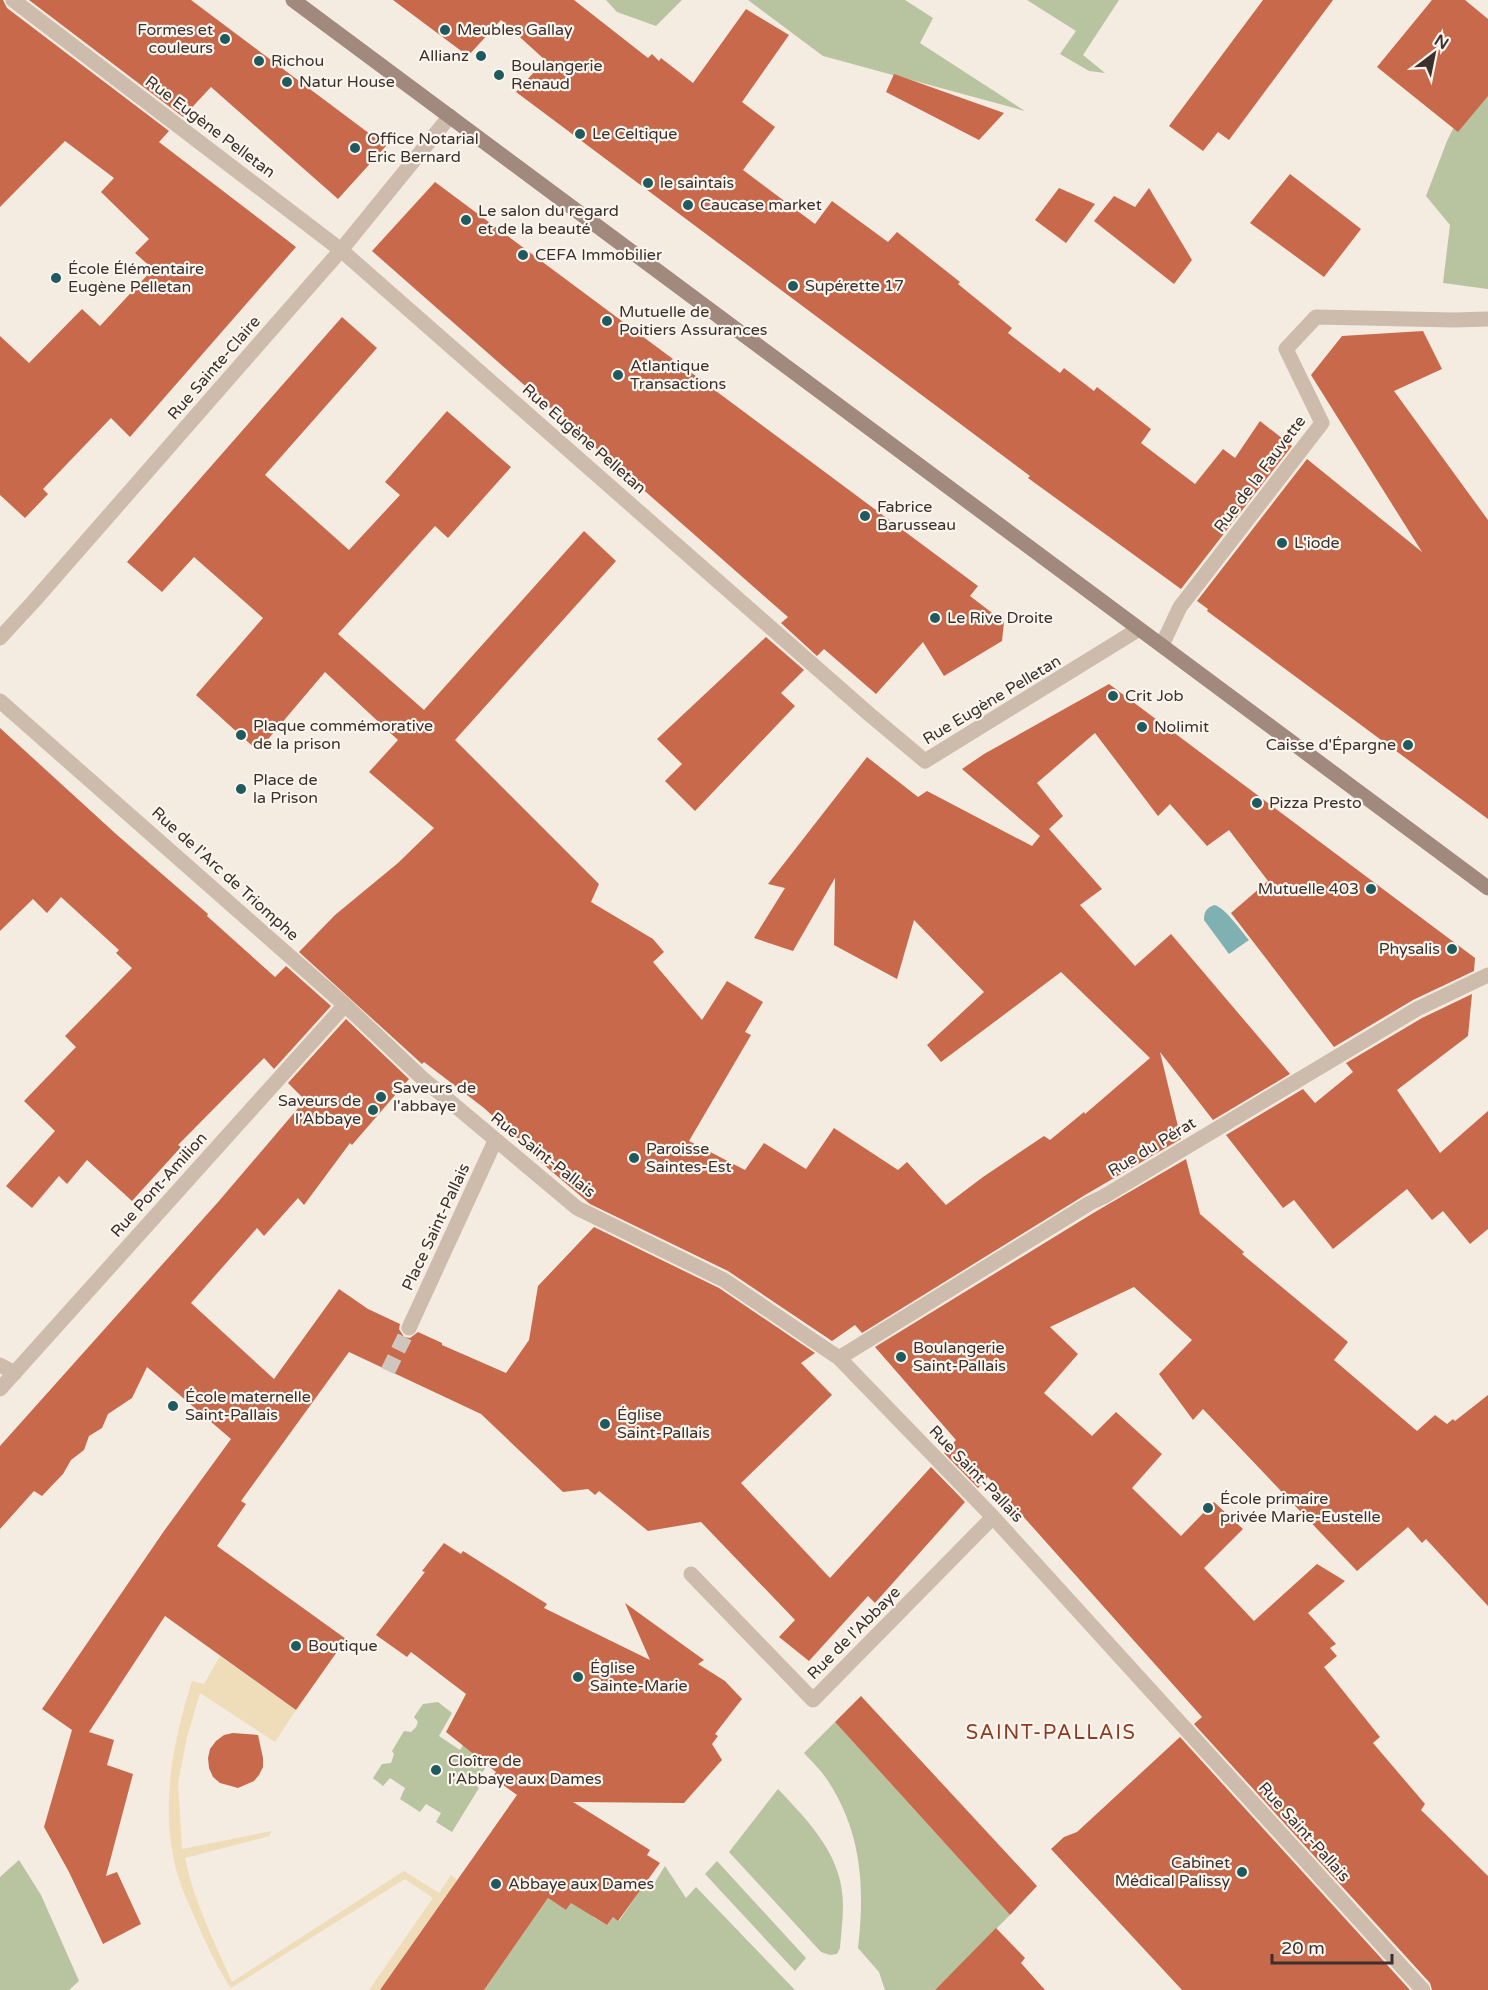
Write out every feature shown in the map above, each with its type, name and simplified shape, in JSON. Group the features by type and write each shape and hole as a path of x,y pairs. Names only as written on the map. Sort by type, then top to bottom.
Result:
{"main road":[{"path":"293,0 1488,888"}],"street":[{"name":"Rue Eugène Pelletan","path":"13,0 341,250 925,761 1139,629"},
{"name":"Rue Sainte-Claire","path":"0,638 341,250 450,116"},
{"name":"Rue de la Fauvette","path":"1162,645 1180,607 1322,423 1286,349 1316,316 1488,319"},
{"name":"Rue de l'Arc de Triomphe","path":"0,701 345,1005 422,1078"},
{"name":"Rue du Pérat","path":"839,1358 1090,1203 1417,1009 1488,975"},
{"name":"Rue Pont-Amilion","path":"0,1389 345,1005"},
{"name":"Rue Saint-Pallais","path":"422,1078 577,1208 724,1280 839,1358 993,1517 1423,1990"},
{"name":"Place Saint-Pallais","path":"409,1328 495,1141"},
{"path":"0,1365 15,1372"},
{"name":"Rue de l'Abbaye","path":"691,1574 813,1700 993,1517"}],"green space":[{"path":"606,0 682,0 656,26 617,12"},
{"path":"748,0 905,0 933,18 920,43 1025,111 823,56"},
{"path":"1027,0 1119,0 1083,55 1105,73 1089,71 1060,54 1076,31"},
{"path":"1488,78 1488,289 1443,283 1450,225 1426,196 1447,141 1473,88"},
{"path":"438,1702 452,1713 439,1736 460,1750 474,1728 500,1747 474,1784 479,1788 452,1832 436,1822 441,1813 426,1804 420,1812 400,1799 405,1788 390,1778 383,1786 373,1778 382,1764 391,1763 394,1754 392,1751 404,1731 411,1732 416,1727 418,1722 414,1717 423,1704"},
{"path":"835,1722 1010,1915 935,1990 885,1990 879,1972 858,1948 861,1883 854,1841 848,1821 826,1777 804,1753"},
{"path":"778,1789 813,1828 831,1856 837,1871 842,1887 843,1905 840,1948 837,1954 830,1955 821,1952 729,1852"},
{"path":"19,1860 41,1895 79,1981 69,1990 0,1990 0,1877"},
{"path":"717,1861 806,1958 795,1971 705,1874"},
{"path":"665,1866 686,1898 696,1887 795,1990 484,1990 548,1898 566,1910 574,1899 594,1914 593,1917 607,1925 613,1917 619,1921 643,1886 650,1890"}],"sand":[{"path":"220,1656 296,1710 275,1742 200,1693 187,1737 178,1783 182,1849 272,1831 269,1836 185,1858 199,1906 232,1982 404,1871 439,1893 451,1875 457,1880 380,1990 369,1990 433,1898 405,1879 231,1988 207,1945 178,1876 172,1851 169,1827 170,1778 179,1729 192,1681 204,1684"}],"water":[{"path":"1214,905 1228,915 1249,940 1229,954 1204,920 1206,910"}],"building":[{"path":"0,0 3,0 7,8 169,131 159,142 296,247 130,437 111,418 43,489 48,494 25,518 0,495 0,336 29,363 82,309 100,326 153,269 135,253 149,239 101,192 114,178 65,141 0,207"},
{"path":"29,0 191,0 386,146 338,199 211,87 183,117"},
{"path":"393,0 574,0 648,58 652,54 659,61 661,58 693,83 746,9 789,35 742,102 775,127 743,170 815,224 832,201 888,242 897,232 960,282 958,284 1012,328 1008,333 1060,373 1064,368 1094,391 1097,387 1151,429 1141,443 1195,484 1223,449 1235,458 1260,421 1292,446 1181,589 1028,478 1030,476 516,92 545,60 501,20 468,56"},
{"path":"1263,0 1333,0 1229,140 1218,132 1203,151 1169,126"},
{"path":"1432,0 1465,0 1488,19 1488,96 1458,132 1377,67"},
{"path":"894,74 1004,113 979,140 886,92"},
{"path":"1290,174 1361,229 1324,277 1250,223"},
{"path":"435,182 978,586 970,596 1004,622 1002,641 944,676 923,642 876,694 824,649 817,656 781,623 788,617 372,251"},
{"path":"1059,188 1095,204 1066,243 1035,220"},
{"path":"1149,188 1192,260 1174,284 1094,221 1114,196 1135,207"},
{"path":"342,317 377,348 265,475 349,550 400,495 385,482 447,411 511,467 448,538 435,526 338,634 424,710 584,531 616,561 455,740 599,884 591,902 653,939 664,952 653,962 702,1020 727,981 763,1002 745,1032 751,1035 689,1141 745,1170 764,1143 806,1169 834,1128 898,1170 907,1162 946,1205 1044,1136 1050,1140 1084,1112 1085,1114 1150,1058 1061,972 941,1062 927,1045 984,992 914,920 897,979 834,945 835,878 793,951 754,938 785,888 768,884 867,757 918,797 927,791 1032,846 1040,836 962,769 984,754 1109,684 1475,958 1474,971 1413,1000 1334,1047 1231,913 1268,881 1229,830 1207,846 1170,804 1158,816 1095,733 1037,783 1063,816 1049,829 1102,889 1080,905 1135,966 1171,934 1290,1074 1213,1120 1160,1052 1181,1139 1085,1195 862,1333 855,1325 832,1341 728,1271 590,1204 536,1158 537,1156 484,1108 424,1062 422,1064 299,952 335,915 398,863 434,828 369,772 398,740 325,672 258,751 196,695 263,618 194,557 162,592 127,562"},
{"path":"1423,331 1442,369 1394,391 1488,520 1488,819 1207,611 1208,609 1197,601 1307,459 1422,552 1311,375 1342,336"},
{"path":"766,637 804,670 781,693 795,706 695,811 665,781 682,764 657,739"},
{"path":"0,728 275,977 286,966 331,1006 274,1069 264,1058 178,1145 181,1147 132,1201 87,1160 67,1184 59,1176 32,1208 6,1186 55,1131 24,1101 76,1047 65,1036 132,968 116,953 119,950 61,897 47,913 33,899 0,931"},
{"path":"1472,994 1468,1036 1397,1090 1440,1153 1488,1111 1488,1229 1470,1244 1443,1211 1432,1220 1407,1189 1333,1249 1294,1200 1283,1208 1226,1135 1303,1089 1315,1103 1353,1072 1346,1063 1422,1018"},
{"path":"346,1019 409,1079 352,1145 350,1143 304,1205 298,1198 264,1236 257,1228 191,1303 274,1379 339,1289 368,1309 400,1324 399,1329 404,1337 410,1338 418,1332 506,1373 529,1340 538,1286 594,1227 719,1288 815,1353 801,1363 832,1395 741,1483 830,1578 931,1467 965,1502 875,1603 868,1596 809,1661 779,1637 795,1620 701,1522 648,1531 599,1491 595,1495 588,1489 563,1492 481,1414 349,1352 241,1501 246,1504 217,1546 346,1639 296,1710 165,1616 89,1732 114,1740 107,1765 133,1774 106,1876 117,1872 141,1924 103,1944 69,1872 44,1827 72,1730 42,1709 164,1531 231,1439 147,1367 132,1398 108,1414 102,1428 89,1436 84,1450 71,1460 63,1474 42,1496 34,1491 0,1529 0,1446 219,1201 305,1100 288,1083"},
{"path":"1186,1159 1200,1214 1244,1252 1242,1254 1348,1342 1334,1360 1417,1431 1435,1415 1447,1424 1453,1419 1455,1421 1488,1395 1488,1606 1426,1539 1422,1543 1408,1527 1357,1571 1203,1409 1193,1420 1159,1374 1192,1340 1134,1287 1050,1327 1078,1354 1044,1393 1092,1436 1116,1412 1162,1454 1132,1488 1181,1536 1214,1502 1243,1529 1204,1568 1254,1621 1317,1564 1345,1581 1308,1613 1336,1644 1330,1648 1337,1656 1324,1667 1380,1737 1373,1743 1425,1804 1421,1810 1488,1876 1488,1990 1432,1990 1430,1983 1194,1724 1202,1717 988,1477 978,1488 944,1453 956,1440 875,1347"},
{"path":"444,1543 461,1554 463,1551 547,1604 544,1608 650,1660 625,1603 704,1660 698,1664 725,1681 742,1699 715,1734 718,1736 712,1744 722,1760 684,1803 573,1802 650,1850 647,1855 660,1863 618,1921 613,1917 607,1925 571,1903 566,1910 548,1898 484,1990 380,1990 517,1795 492,1777 496,1772 446,1732 466,1694 411,1652 407,1657 376,1635 425,1572 422,1571"},
{"path":"861,1696 1037,1886 1010,1915 835,1722"},
{"path":"233,1733 258,1735 263,1758 263,1767 254,1781 238,1788 220,1783 213,1777 208,1758 210,1749 216,1741 224,1735"},
{"path":"1180,1737 1410,1990 1182,1990 1051,1849 1064,1837 1077,1832"},
{"path":"996,1928 1025,1958 1021,1963 1045,1990 935,1990"}],"tunnel":[{"path":"388,1371 409,1328"}],"place":[{"name":"Meubles Gallay","path":"445,30"},
{"name":"Formes et couleurs","path":"225,39"},
{"name":"Allianz","path":"481,56"},
{"name":"Richou","path":"259,61"},
{"name":"Boulangerie Renaud","path":"499,75"},
{"name":"Natur House","path":"287,82"},
{"name":"Le Celtique","path":"580,134"},
{"name":"Office Notarial Eric Bernard","path":"355,148"},
{"name":"le saintais","path":"648,183"},
{"name":"Caucase market","path":"688,205"},
{"name":"Le salon du regard et de la beauté","path":"466,220"},
{"name":"CEFA Immobilier","path":"523,255"},
{"name":"École Élémentaire Eugène Pelletan","path":"56,278"},
{"name":"Supérette 17","path":"793,286"},
{"name":"Mutuelle de Poitiers Assurances","path":"607,321"},
{"name":"Atlantique Transactions","path":"618,375"},
{"name":"Fabrice Barusseau","path":"865,516"},
{"name":"L'iode","path":"1282,543"},
{"name":"Le Rive Droite","path":"935,618"},
{"name":"Crit Job","path":"1113,696"},
{"name":"Nolimit","path":"1142,727"},
{"name":"Plaque commémorative de la prison","path":"241,735"},
{"name":"Caisse d'Épargne","path":"1408,745"},
{"name":"Place de la Prison","path":"241,789"},
{"name":"Pizza Presto","path":"1257,803"},
{"name":"Mutuelle 403","path":"1371,889"},
{"name":"Physalis","path":"1452,949"},
{"name":"Saveurs de l'abbaye","path":"381,1097"},
{"name":"Saveurs de l'Abbaye","path":"373,1110"},
{"name":"Paroisse Saintes-Est","path":"634,1158"},
{"name":"Boulangerie Saint-Pallais","path":"901,1357"},
{"name":"École maternelle Saint-Pallais","path":"173,1406"},
{"name":"Église Saint-Pallais","path":"605,1424"},
{"name":"École primaire privée Marie-Eustelle","path":"1208,1508"},
{"name":"Boutique","path":"296,1646"},
{"name":"Église Sainte-Marie","path":"578,1677"},
{"name":"Cloître de l'Abbaye aux Dames","path":"436,1770"},
{"name":"Cabinet Médical Palissy","path":"1242,1872"},
{"name":"Abbaye aux Dames","path":"496,1884"}],"district":[{"name":"SAINT-PALLAIS","path":"1051,1733"}]}
